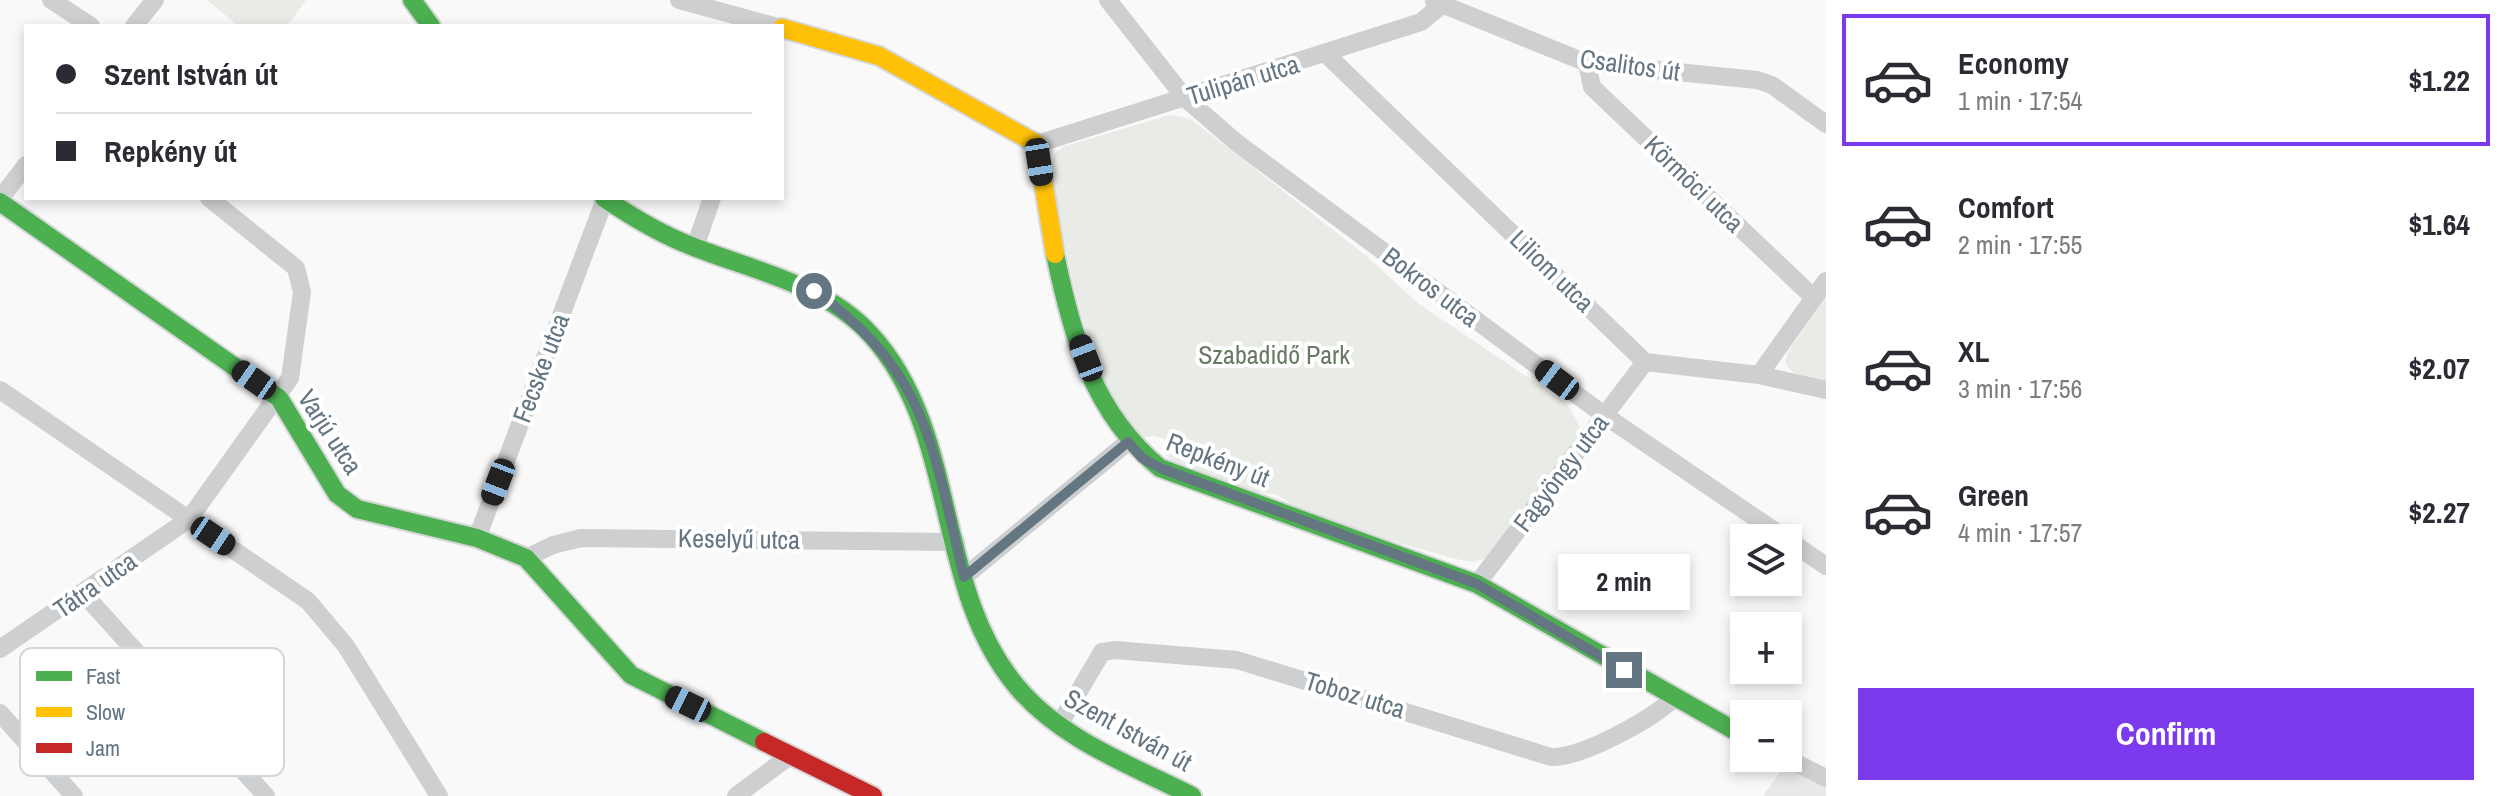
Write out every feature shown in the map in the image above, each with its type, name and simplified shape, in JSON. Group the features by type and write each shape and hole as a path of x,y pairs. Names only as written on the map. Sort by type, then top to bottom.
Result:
{"street":[{"path":"51,0 88,24"},
{"path":"136,24 155,0"},
{"path":"412,0 430,24"},
{"path":"679,0 766,24"},
{"name":"Bokros utca","path":"1108,0 1185,98 1237,143 1604,415 1765,524"},
{"name":"Tulipán utca","path":"1037,144 1421,22 1438,2"},
{"name":"Csalitos út","path":"1438,2 1587,63 1757,80 1772,85 1826,124"},
{"path":"784,29 879,56 1037,144"},
{"name":"Liliom utca","path":"1326,54 1645,362"},
{"name":"Körmöci utca","path":"1587,63 1592,87 1814,298"},
{"name":"Repkény út","path":"1037,144 1051,243 1069,315 1099,391 1128,442 1142,458 1160,468 1477,584 1673,699 1730,729"},
{"path":"0,200 24,168"},
{"name":"Varjú utca","path":"0,200 279,398 337,494 357,509 477,538 526,558 631,675 873,796"},
{"name":"Tátra utca","path":"0,649 189,519 279,398 290,378 302,292 296,268 211,200"},
{"name":"Fecske utca","path":"477,538 603,200"},
{"name":"Szent István út","path":"607,200 645,224 695,247 814,291 871,335 897,367 928,433 964,577 980,626 1003,668 1018,687 1059,725 1192,796"},
{"path":"695,247 711,200"},
{"path":"1759,375 1826,281"},
{"path":"1645,362 1759,375 1826,390"},
{"name":"Fagyöngy utca","path":"1477,584 1645,362"},
{"path":"0,390 308,601 327,620 439,796"},
{"path":"964,577 1128,442"},
{"name":"Keselyű utca","path":"526,558 553,545 581,538 956,542"},
{"name":"Bokros utca","path":"1802,549 1826,566"},
{"path":"83,593 133,648"},
{"name":"Toboz utca","path":"1059,725 1094,662 1102,652 1115,650 1237,660 1551,757 1565,758 1581,751 1662,710 1673,699"},
{"path":"0,713 20,735"},
{"path":"736,796 791,755"},
{"path":"1802,766 1826,778"},
{"path":"56,776 74,796"},
{"path":"248,776 266,796"}],"shaded area":[{"path":"1780,772 1802,772 1826,784 1826,796 1763,796"}],"green space":[{"path":"207,0 306,0 288,24 237,24"},
{"name":"Szabadidő Park","path":"1170,115 1191,119 1365,255 1419,304 1567,404 1584,434 1487,558 1473,562 1456,559 1316,519 1276,494 1247,491 1170,460 1165,452 1166,439 1153,436 1134,438 1116,406 1089,340 1063,236 1050,165 1056,152 1065,146"},
{"path":"1826,297 1826,384 1797,375 1785,362 1789,350"}],"traffic: fast":[{"path":"412,0 430,24"},
{"path":"607,200 670,237 811,292 853,318 871,335 900,374 920,418 971,604 991,648 1018,688 1055,723 1077,737 1192,796"},
{"path":"0,202 279,398 337,494 357,509 477,538 526,558 631,675 764,742"},
{"path":"1055,254 1078,343 1102,398 1137,446 1160,468 1477,584 1730,728"}],"traffic: slow":[{"path":"784,29 879,56 1037,144 1055,254"}],"traffic: jam":[{"path":"764,742 873,796"}],"route":[{"path":"814,291 871,335 897,367 914,398 928,433 964,577 1128,442 1142,458 1160,468 1477,584 1624,670"}]}
